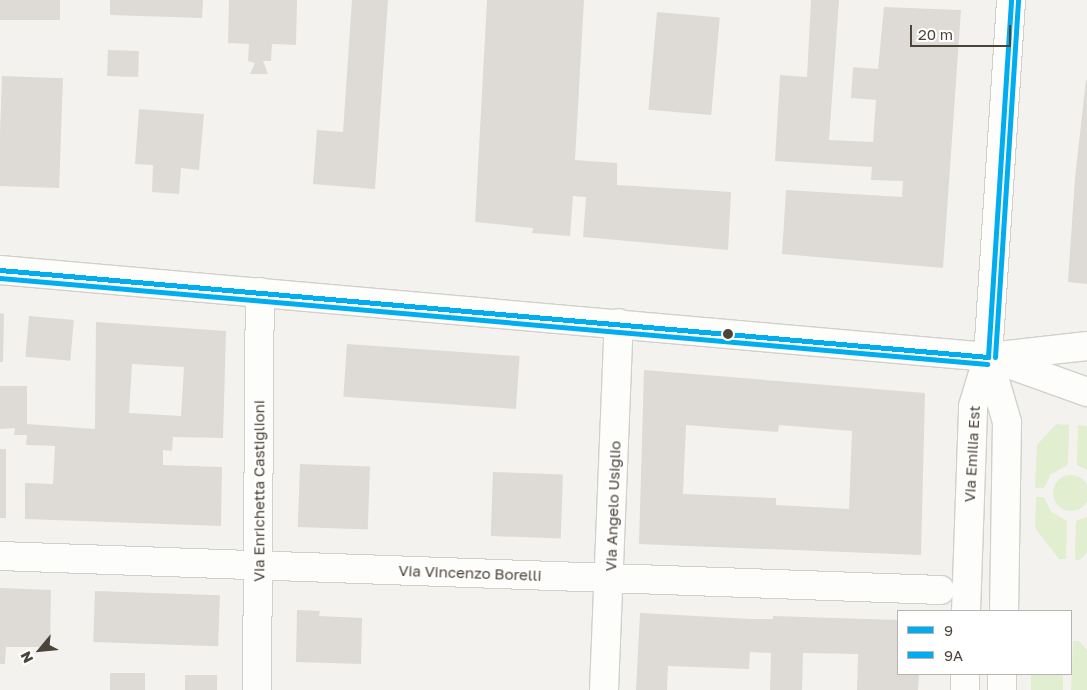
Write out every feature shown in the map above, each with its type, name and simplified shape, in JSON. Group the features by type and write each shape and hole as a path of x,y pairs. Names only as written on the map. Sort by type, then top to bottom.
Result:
{"street":[{"name":"Via Emilia Est","path":"966,610 973,406 988,357 1011,0"},
{"path":"0,270 619,323 988,357 1087,346"},
{"name":"Via Enrichetta Castiglioni","path":"257,690 260,292"},
{"name":"Via Angelo Usiglio","path":"604,690 611,578 619,323"},
{"path":"988,357 1087,392"},
{"path":"988,357 1007,422 1004,610"},
{"name":"Via Vincenzo Borelli","path":"0,556 259,567 940,590"},
{"path":"965,675 965,690"},
{"path":"1002,675 1002,690"}],"green space":[{"path":"1056,424 1069,425 1068,465 1051,474 1044,488 1035,488 1037,445"},
{"path":"1078,425 1087,426 1087,470 1077,465"},
{"path":"1071,475 1078,476 1088,486 1088,500 1084,506 1078,510 1071,511 1064,510 1058,506 1054,500 1053,493 1054,486 1058,480 1064,476"},
{"path":"1036,497 1044,497 1051,512 1067,521 1066,559 1059,559 1035,528"},
{"path":"1087,517 1087,552 1080,560 1075,560 1076,521"},
{"path":"1073,641 1079,641 1087,650 1087,690 1071,690"},
{"path":"1031,675 1063,675 1063,690 1031,690"}],"building":[{"path":"0,0 60,0 60,20 0,20"},
{"path":"110,0 203,0 202,18 110,15"},
{"path":"229,0 297,0 296,45 272,44 271,61 263,61 268,74 250,74 255,63 248,61 249,44 228,43"},
{"path":"352,0 388,0 375,189 313,184 317,130 343,132"},
{"path":"487,0 584,0 575,160 617,163 617,185 731,192 728,250 583,237 586,197 573,196 570,236 532,233 533,228 475,222"},
{"path":"811,0 839,0 829,140 873,142 876,100 851,98 853,67 878,69 884,7 961,10 943,268 782,254 786,190 902,197 903,181 871,180 872,167 775,161 780,75 807,77"},
{"path":"657,12 720,17 711,115 648,110"},
{"path":"108,50 139,51 138,77 107,76"},
{"path":"2,76 63,78 59,188 0,186"},
{"path":"1086,80 1087,284 1068,282 1075,178"},
{"path":"139,109 204,114 199,170 181,168 179,194 152,192 153,165 135,164"},
{"path":"0,313 4,314 3,362 0,362"},
{"path":"29,316 74,320 70,361 25,357"},
{"path":"96,322 226,331 223,438 173,437 172,451 163,450 163,465 222,467 221,526 25,519 25,483 53,484 55,446 26,445 27,435 14,435 15,428 0,429 0,386 27,386 27,424 95,429","holes":["132,364 184,367 181,416 129,413"]},
{"path":"347,344 520,356 516,409 343,397"},
{"path":"644,370 925,393 921,555 639,544","holes":["686,425 778,432 779,425 852,431 849,509 776,505 776,498 683,494"]},
{"path":"0,449 6,449 6,518 0,518"},
{"path":"300,464 370,466 368,529 298,527"},
{"path":"493,472 563,474 561,538 491,536"},
{"path":"0,588 51,590 50,647 6,647 5,664 0,664"},
{"path":"95,591 220,595 218,646 93,642"},
{"path":"297,610 320,611 319,616 362,618 361,664 296,662"},
{"path":"640,613 751,619 773,619 773,616 897,620 897,675 919,675 918,690 857,690 858,654 803,653 802,690 770,690 771,653 750,652 749,669 668,666 667,690 636,690"},
{"path":"110,673 145,673 145,690 110,690"},
{"path":"185,675 217,675 217,690 185,690"}],"transit line":[{"name":"9","path":"988,357 1011,0"},
{"name":"9A","path":"995,357 1018,0"},
{"name":"9","path":"0,270 988,357"},
{"name":"9A","path":"0,278 987,364"}]}
